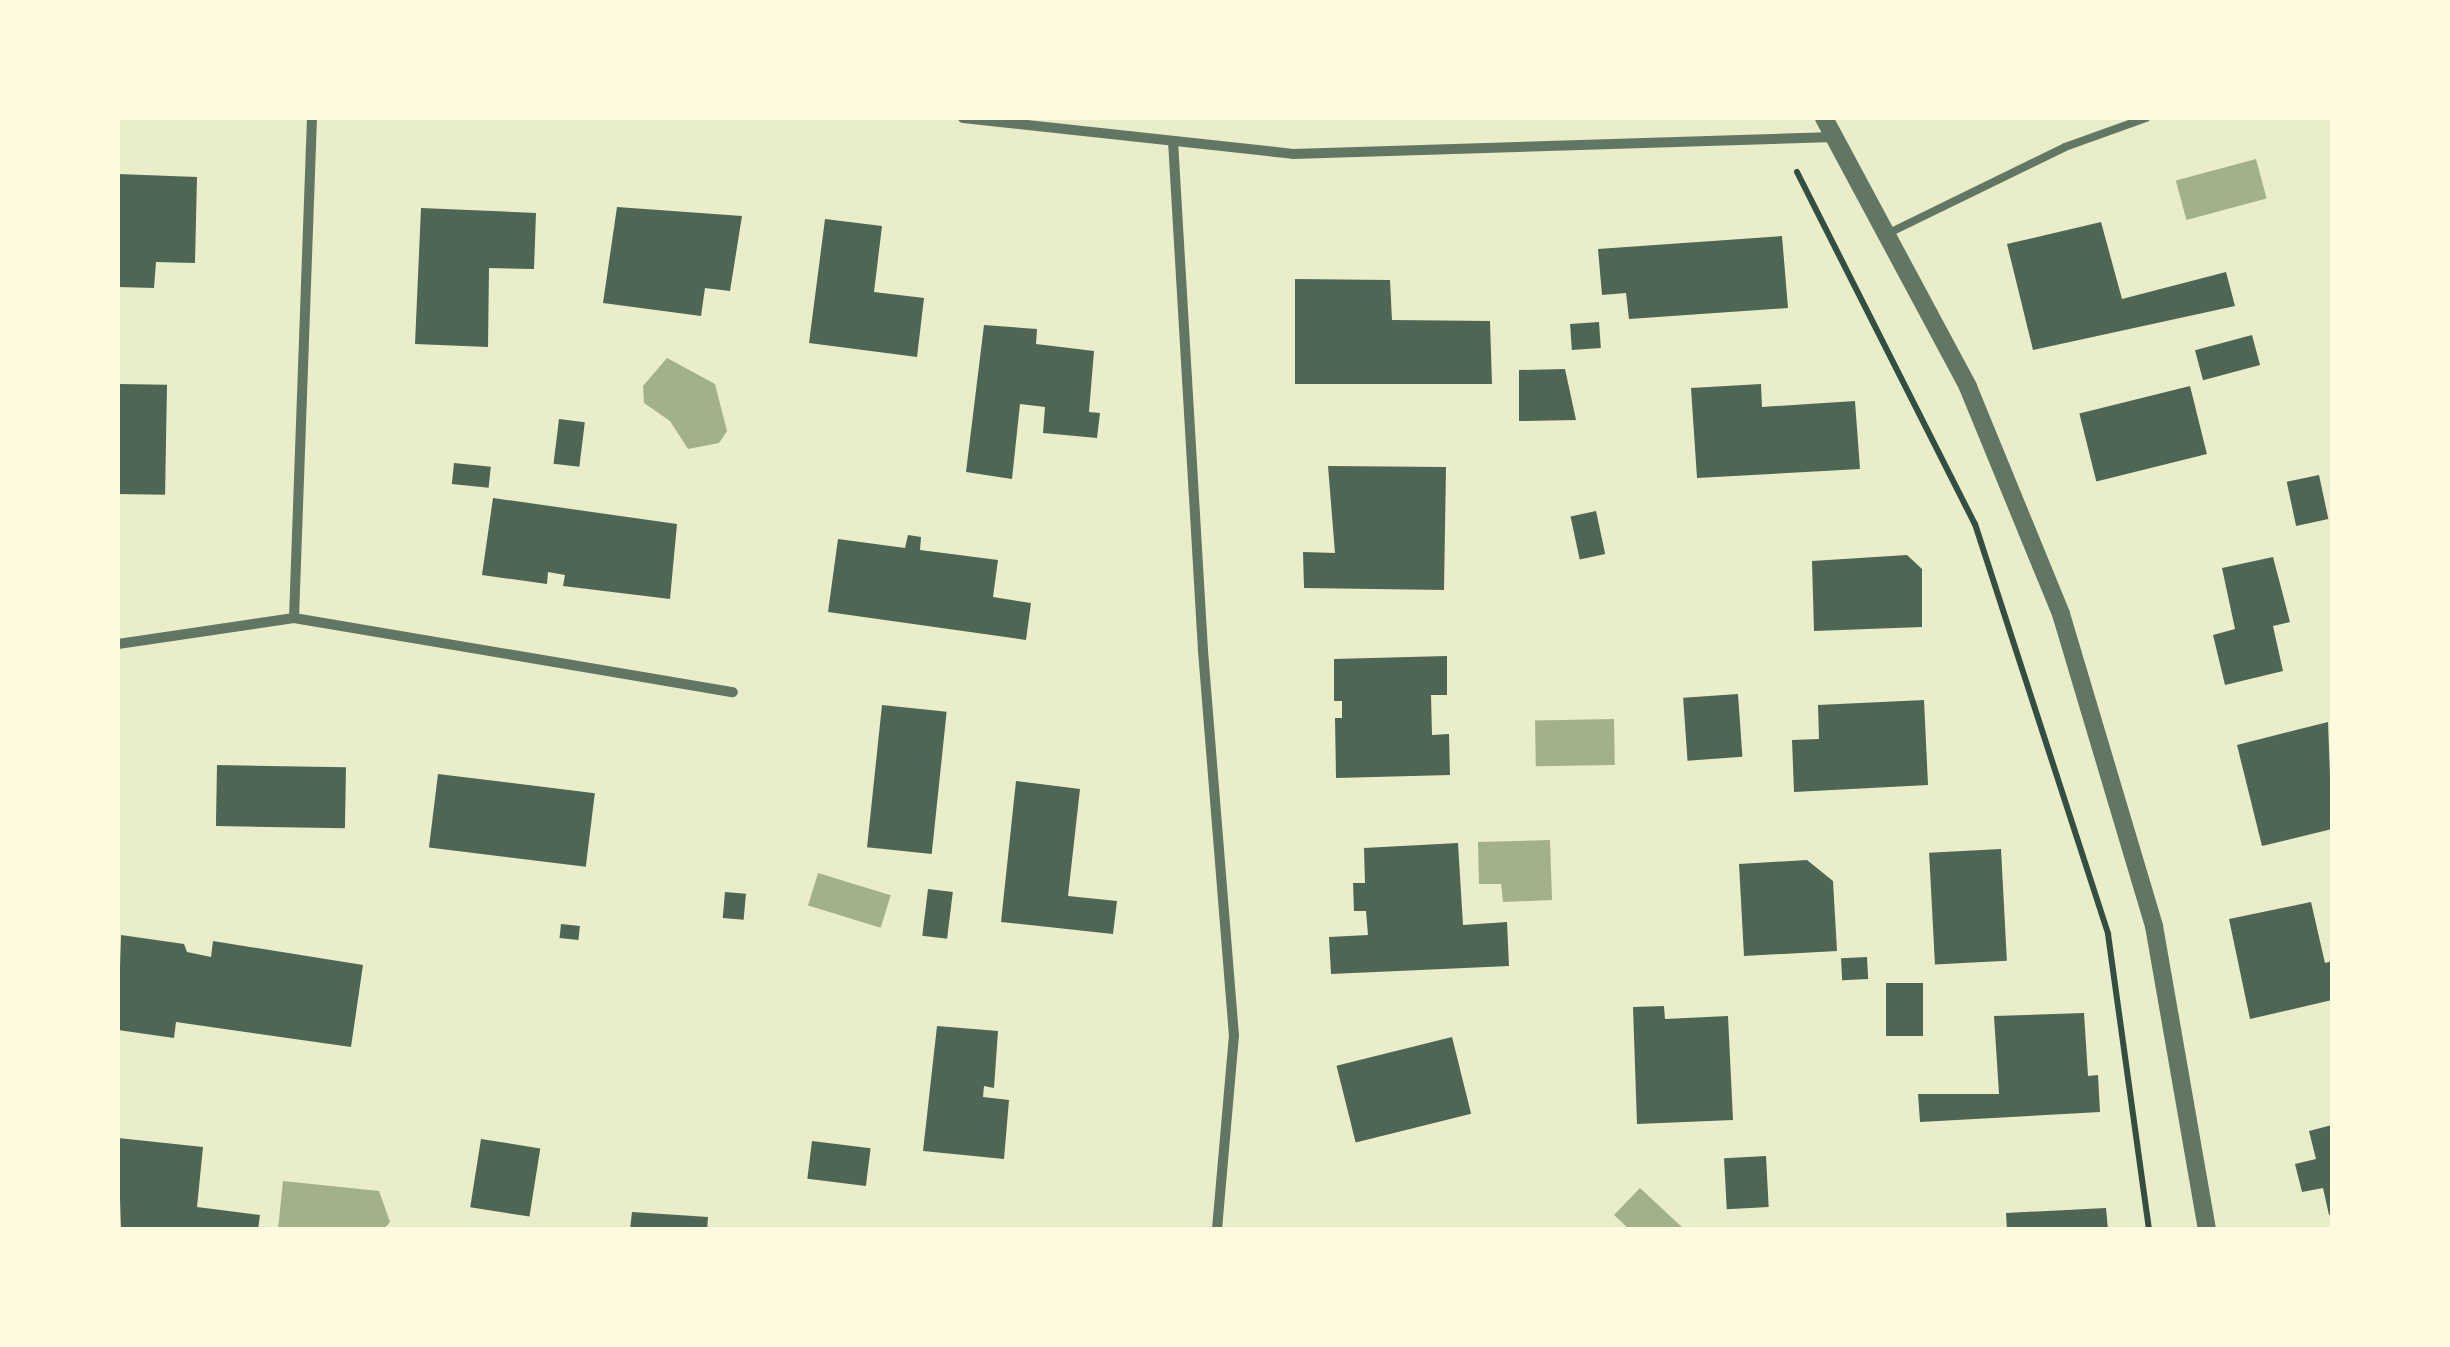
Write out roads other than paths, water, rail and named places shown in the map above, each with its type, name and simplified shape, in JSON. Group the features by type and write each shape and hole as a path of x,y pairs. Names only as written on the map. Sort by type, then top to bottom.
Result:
{"street":[{"path":"294,618 312,118"},
{"path":"962,118 1293,154 1836,137"},
{"path":"1824,118 1890,233 1996,448 2061,614 2154,926 2207,1230"},
{"path":"1173,142 1202,650 1234,1035 1217,1230"},
{"path":"118,644 294,618 733,692"}],"lane":[{"path":"1890,233 2065,147 2146,118"}]}
